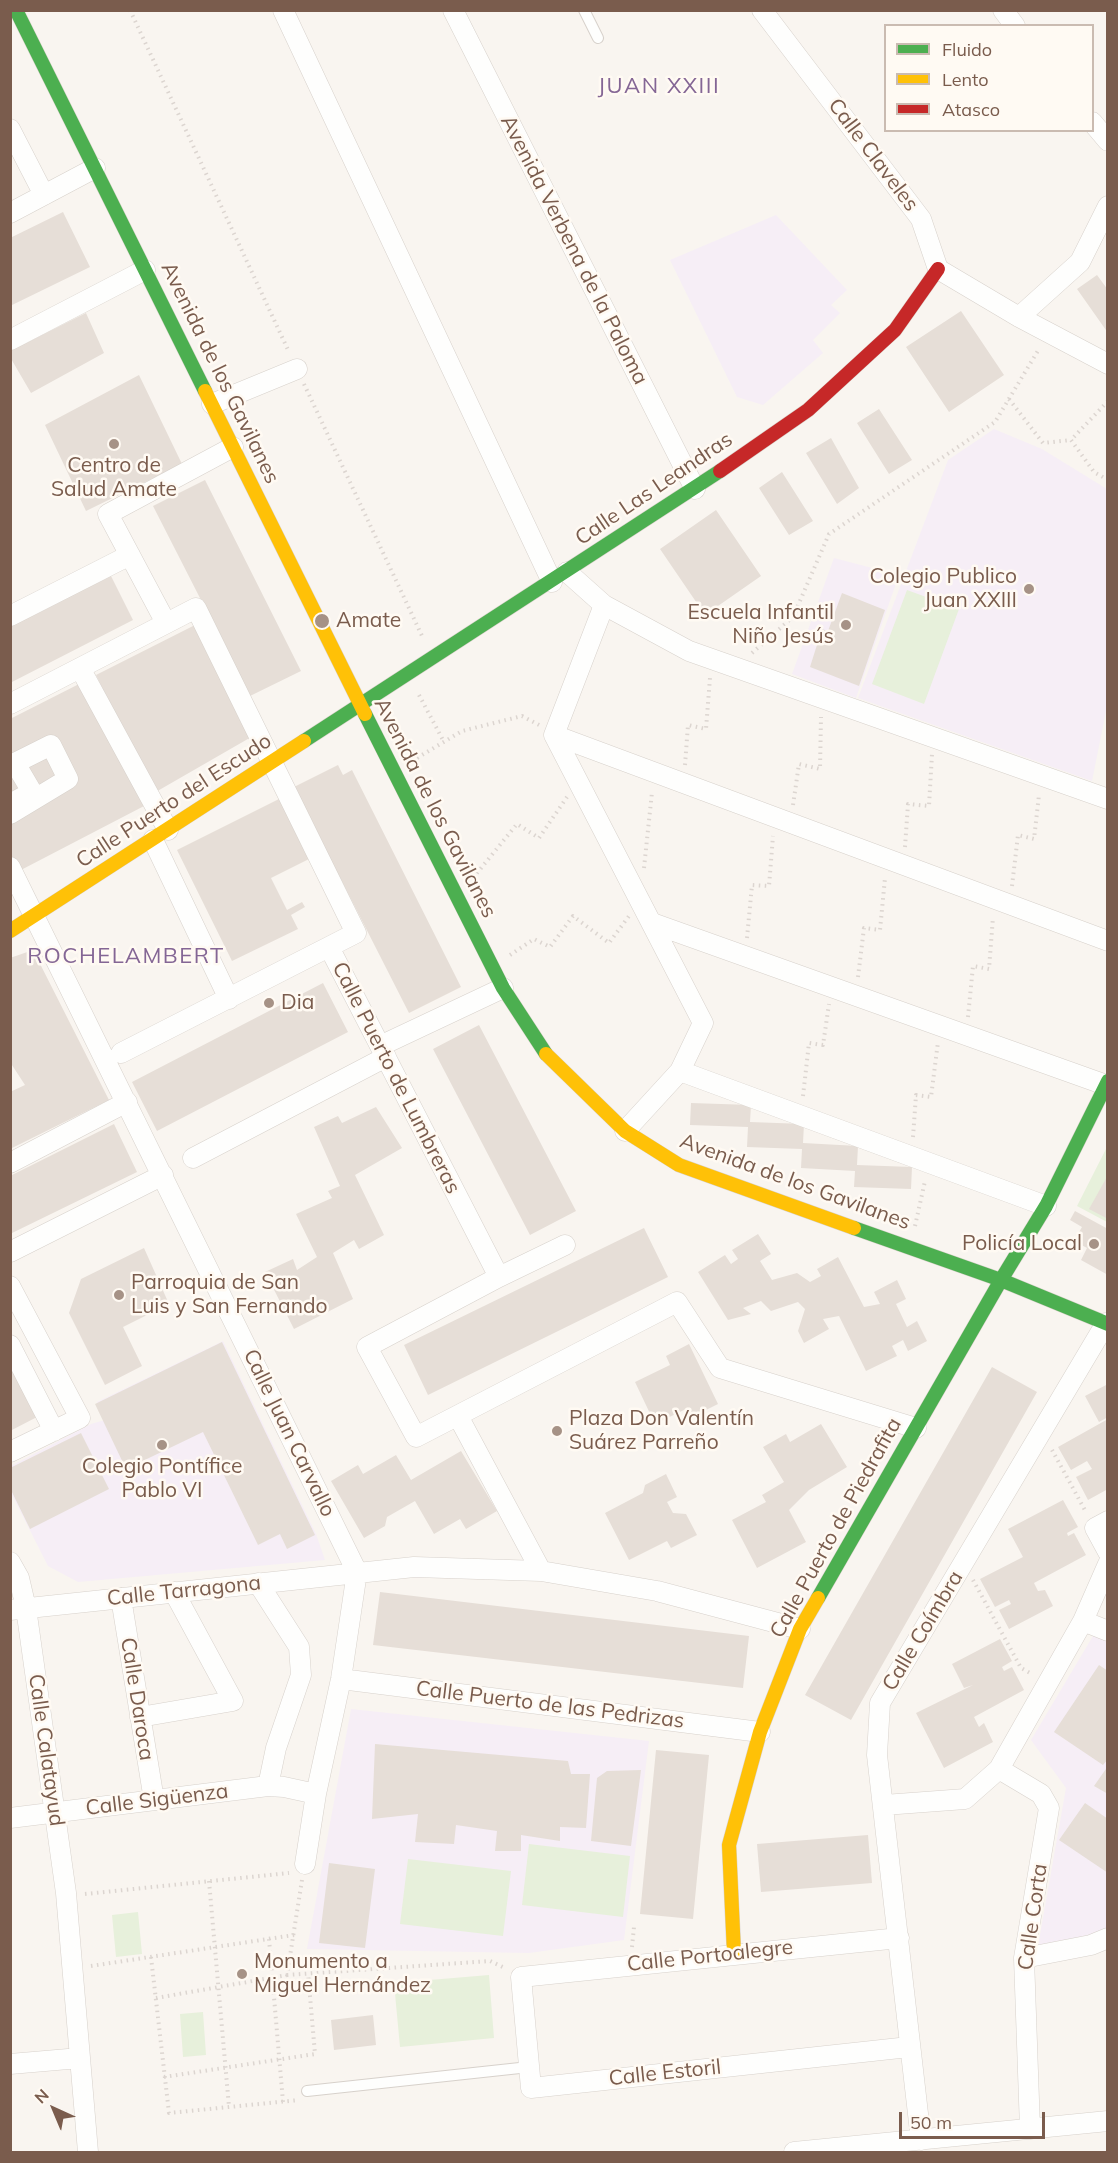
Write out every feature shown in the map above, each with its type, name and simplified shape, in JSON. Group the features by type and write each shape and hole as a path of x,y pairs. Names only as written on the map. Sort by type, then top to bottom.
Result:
{"street":[{"name":"Avenida de los Gavilanes","path":"16,10 360,707 492,967 550,1060 626,1131 679,1165 1001,1280 1107,1324"},
{"path":"283,10 560,577 604,605 690,651 1107,799"},
{"name":"Avenida Verbena de la Paloma","path":"453,10 695,489"},
{"name":"Calle Claveles","path":"762,10 921,219 938,269"},
{"path":"1004,10 1014,24"},
{"path":"1094,125 1107,141"},
{"path":"12,134 44,195"},
{"path":"10,213 95,168"},
{"path":"1019,316 1080,262 1107,206"},
{"path":"938,269 1107,364"},
{"name":"Calle Las Leandras","path":"360,707 695,489 808,410 895,330 938,269"},
{"path":"10,340 146,270"},
{"path":"212,404 297,369"},
{"path":"166,623 108,514 233,447"},
{"path":"10,616 130,555"},
{"path":"604,605 554,735 703,1023 680,1071 626,1131"},
{"path":"10,704 196,608 273,762"},
{"path":"80,668 160,835 229,999"},
{"name":"Calle Puerto del Escudo","path":"10,931 360,707"},
{"path":"554,735 1107,942"},
{"path":"10,804 32,792 15,763 51,745 68,779 10,814"},
{"name":"Calle Puerto de Lumbreras","path":"273,762 356,933 328,947 499,1277"},
{"name":"Calle Juan Carvallo","path":"10,867 357,1572"},
{"path":"652,923 1107,1083"},
{"path":"121,1053 328,947"},
{"path":"193,1158 383,1051 503,988"},
{"path":"680,1071 1046,1206"},
{"name":"Calle Puerto de Piedrafita","path":"734,1953 729,1845 760,1732 800,1629 1046,1206 1107,1083"},
{"path":"10,1163 127,1102"},
{"path":"10,1252 163,1175"},
{"path":"565,1245 367,1347 416,1437 677,1302 720,1368 916,1428"},
{"path":"10,1286 80,1418 10,1452"},
{"name":"Calle Coímbra","path":"921,2140 877,1755 880,1703 1107,1324"},
{"path":"10,1345 54,1431"},
{"path":"458,1416 541,1571"},
{"path":"1101,1525 1107,1552"},
{"name":"Calle Calatayud","path":"10,1562 19,1578 18,1609 55,1812 66,1893 88,2152"},
{"path":"884,1805 965,1799 999,1768 1083,1621 1107,1564"},
{"name":"Calle Tarragona","path":"18,1609 414,1567 541,1571 657,1591 800,1629"},
{"path":"304,1868 316,1794 341,1679 357,1572"},
{"path":"258,1583 299,1647 301,1675 276,1748 268,1786"},
{"path":"140,1717 233,1701 174,1592"},
{"name":"Calle Daroca","path":"121,1598 154,1800"},
{"path":"1083,1621 1107,1631"},
{"name":"Calle Puerto de las Pedrizas","path":"341,1679 760,1732"},
{"name":"Calle Corta","path":"999,1768 1041,1794 1049,1808 1024,1958 1030,2129"},
{"name":"Calle Sigüenza","path":"10,1818 268,1786 316,1794"},
{"name":"Calle Portoalegre","path":"521,1977 734,1953 899,1938"},
{"path":"1024,1958 1091,1945 1107,1938"},
{"name":"Calle Estoril","path":"521,1977 531,2088 909,2047"},
{"path":"10,2064 80,2058"},
{"path":"794,2152 1107,2121"}],"lane":[{"path":"584,10 598,38"},
{"path":"308,2095 529,2067"}],"path":[{"path":"130,10 433,659"},
{"path":"735,667 793,617 829,534 995,422 1049,333"},
{"path":"1008,399 1043,443 1071,440 1107,401"},
{"path":"1071,440 1094,472 1107,480"},
{"path":"684,783 688,725 706,729 711,658"},
{"path":"426,688 418,692 444,742"},
{"path":"746,957 752,885 769,886 783,820 799,764 820,769 822,698"},
{"path":"393,772 462,731 522,716 554,735"},
{"path":"856,996 864,928 880,930 908,804 929,806 934,737"},
{"path":"492,967 534,939 550,947 573,916 609,943 640,901 654,772"},
{"path":"966,1035 974,966 989,969 1018,835 1034,839 1041,776"},
{"path":"473,879 518,824 539,838 578,781"},
{"path":"800,1115 809,1044 823,1045 831,987"},
{"path":"910,1247 920,1159 916,1095 931,1097 940,1026"},
{"path":"1042,1431 1101,1525"},
{"path":"963,1564 1022,1668 1048,1683"},
{"path":"107,1892 304,1868 287,1975"},
{"path":"209,1881 229,2107"},
{"path":"72,1968 294,1935"},
{"path":"269,1939 283,2102"},
{"path":"151,1957 168,2113 283,2102 308,2095"},
{"path":"156,1998 287,1975 490,1961 521,1977"},
{"path":"165,2077 315,2054 308,1973"}],"shaded area":[{"path":"776,215 847,290 831,305 840,313 813,340 823,353 763,405 737,397 670,260"},
{"path":"994,429 1042,449 1107,489 1107,706 1092,781 858,698 948,460"},
{"name":"Escuela Infantil Niño Jesús","path":"834,558 899,575 856,698 792,674"},
{"name":"Colegio Pontífice Pablo VI","path":"223,1341 316,1534 325,1560 78,1582 48,1566 11,1493 11,1466 91,1424 105,1420 97,1402"},
{"path":"1096,1631 1107,1635 1107,1928 1090,1935 1038,1946 1066,1788 1031,1740"},
{"path":"351,1709 649,1741 624,1940 529,1953 307,1949"}],"green space":[{"path":"907,590 959,609 924,704 872,684"},
{"path":"1107,1147 1107,1222 1077,1206"},
{"path":"529,1844 630,1856 623,1917 522,1905"},
{"path":"408,1859 511,1871 503,1936 400,1924"},
{"path":"138,1912 142,1954 116,1957 112,1915"},
{"path":"489,1975 494,2038 400,2047 394,1983"},
{"path":"203,2012 206,2055 183,2057 180,2014"}],"building":[{"path":"63,212 90,267 10,306 10,238"},
{"path":"1097,275 1108,290 1108,333 1077,289"},
{"path":"961,311 1004,375 949,412 906,347"},
{"path":"86,313 104,353 31,393 10,357 10,351"},
{"name":"Centro de Salud Amate","path":"139,375 182,464 86,511 45,425"},
{"path":"879,409 912,460 889,474 857,423"},
{"path":"831,438 859,488 837,504 806,453"},
{"path":"782,472 813,521 789,535 759,488"},
{"path":"205,480 301,671 250,696 153,506"},
{"path":"716,510 761,576 705,615 660,549"},
{"path":"110,574 133,620 10,683 10,624"},
{"path":"842,593 885,610 859,686 810,667 822,629 828,631"},
{"path":"195,625 253,736 154,793 96,675"},
{"path":"83,682 146,805 19,871 10,853 10,719"},
{"path":"338,765 343,775 352,770 461,987 409,1013 294,787"},
{"path":"281,798 311,858 271,878 287,910 302,902 305,907 291,915 298,929 232,961 177,850"},
{"path":"33,950 109,1100 10,1149 10,1092 25,1085 10,1062 10,958"},
{"path":"323,983 348,1032 157,1131 132,1082"},
{"path":"479,1025 576,1211 530,1235 433,1049"},
{"path":"691,1103 751,1105 750,1122 804,1124 803,1143 858,1146 857,1165 912,1167 911,1189 854,1187 855,1171 801,1168 802,1149 747,1147 748,1127 690,1125"},
{"path":"376,1107 402,1148 355,1175 384,1235 359,1249 354,1240 333,1253 353,1299 294,1329 265,1272 293,1259 297,1270 317,1257 296,1214 332,1198 328,1191 340,1186 314,1127 338,1116 342,1123"},
{"path":"114,1124 137,1172 10,1234 10,1176"},
{"path":"1108,1175 1108,1219 1089,1209"},
{"name":"Policía Local","path":"1075,1211 1108,1229 1108,1275 1081,1260 1087,1248 1074,1241 1082,1227 1070,1220"},
{"path":"644,1228 668,1277 428,1395 404,1345"},
{"path":"758,1234 771,1254 760,1261 772,1280 797,1273 810,1282 821,1276 817,1269 838,1257 864,1307 880,1304 874,1292 897,1280 906,1299 896,1304 907,1327 917,1321 927,1341 908,1351 903,1340 892,1346 897,1356 866,1371 839,1316 823,1319 829,1329 804,1343 798,1331 805,1309 798,1302 771,1311 761,1301 743,1308 751,1314 728,1320 698,1272 725,1255 731,1264 738,1259 732,1250"},
{"path":"144,1248 169,1304 123,1327 142,1366 105,1385 69,1313 81,1279"},
{"path":"222,1342 315,1535 287,1549 280,1534 258,1545 203,1432 126,1469 95,1404"},
{"path":"689,1344 718,1404 692,1417 688,1408 655,1424 635,1382 670,1365 666,1356"},
{"path":"10,1365 37,1417 10,1431"},
{"path":"992,1367 1037,1392 851,1720 805,1695"},
{"path":"1108,1384 1108,1417 1099,1422 1085,1396"},
{"path":"1108,1419 1108,1489 1088,1500 1076,1477 1092,1469 1087,1461 1071,1470 1058,1447"},
{"path":"821,1424 847,1467 809,1490 789,1510 806,1542 757,1568 732,1520 766,1502 762,1495 784,1482 763,1447 786,1434 790,1442"},
{"path":"81,1433 109,1489 30,1529 10,1488 10,1468"},
{"path":"461,1451 497,1511 466,1529 460,1519 434,1534 415,1501 387,1517 385,1526 364,1538 331,1481 358,1465 363,1474 396,1455 411,1480"},
{"path":"666,1474 677,1497 667,1502 673,1513 686,1514 697,1535 671,1548 667,1541 629,1560 605,1513 643,1493 645,1485"},
{"path":"1063,1500 1078,1527 1067,1533 1068,1536 1074,1533 1086,1555 1034,1583 1038,1591 1045,1590 1053,1606 1009,1629 999,1610 1011,1604 1009,1600 995,1607 980,1579 1023,1557 1008,1529"},
{"path":"380,1592 749,1636 743,1688 373,1645"},
{"path":"1000,1639 1012,1661 1002,1667 1004,1671 1012,1667 1024,1690 974,1717 979,1727 984,1723 993,1742 944,1768 916,1713 973,1685 964,1688 952,1664"},
{"path":"1099,1665 1108,1671 1108,1759 1103,1765 1054,1732"},
{"path":"375,1744 568,1761 571,1774 590,1774 586,1828 560,1827 560,1841 521,1835 521,1851 495,1851 497,1831 456,1825 454,1844 415,1842 418,1814 372,1819"},
{"path":"656,1750 709,1755 693,1919 640,1914"},
{"path":"1108,1766 1108,1794 1094,1786"},
{"path":"641,1770 631,1846 591,1841 597,1778 607,1771"},
{"path":"1085,1803 1108,1819 1108,1873 1059,1840"},
{"path":"868,1835 872,1883 761,1892 757,1844"},
{"path":"329,1863 375,1869 365,1948 319,1943"},
{"path":"373,2015 376,2045 334,2050 331,2020"}],"traffic: fast":[{"path":"16,10 205,391"},
{"path":"304,741 720,471"},
{"path":"365,714 503,988 546,1054"},
{"path":"818,1598 1046,1206 1108,1081"},
{"path":"854,1228 1001,1280 1108,1324"}],"traffic: slow":[{"path":"205,391 365,714"},
{"path":"10,931 304,741"},
{"path":"546,1054 625,1131 679,1165 854,1228"},
{"path":"734,1953 729,1845 760,1732 800,1629 818,1598"}],"traffic: jam":[{"path":"720,471 808,410 895,330 938,269"}],"place":[{"name":"Centro de Salud Amate","path":"114,444"},
{"name":"Colegio Publico Juan XXIII","path":"1029,589"},
{"name":"Amate","path":"322,621"},
{"name":"Escuela Infantil Niño Jesús","path":"846,625"},
{"name":"Dia","path":"269,1003"},
{"name":"Policía Local","path":"1094,1244"},
{"name":"Parroquia de San Luis y San Fernando","path":"119,1295"},
{"name":"Plaza Don Valentín Suárez Parreño","path":"557,1431"},
{"name":"Colegio Pontífice Pablo VI","path":"162,1445"},
{"name":"Monumento a Miguel Hernández","path":"242,1974"}],"district":[{"name":"JUAN XXIII","path":"659,86"},
{"name":"ROCHELAMBERT","path":"126,956"}]}
